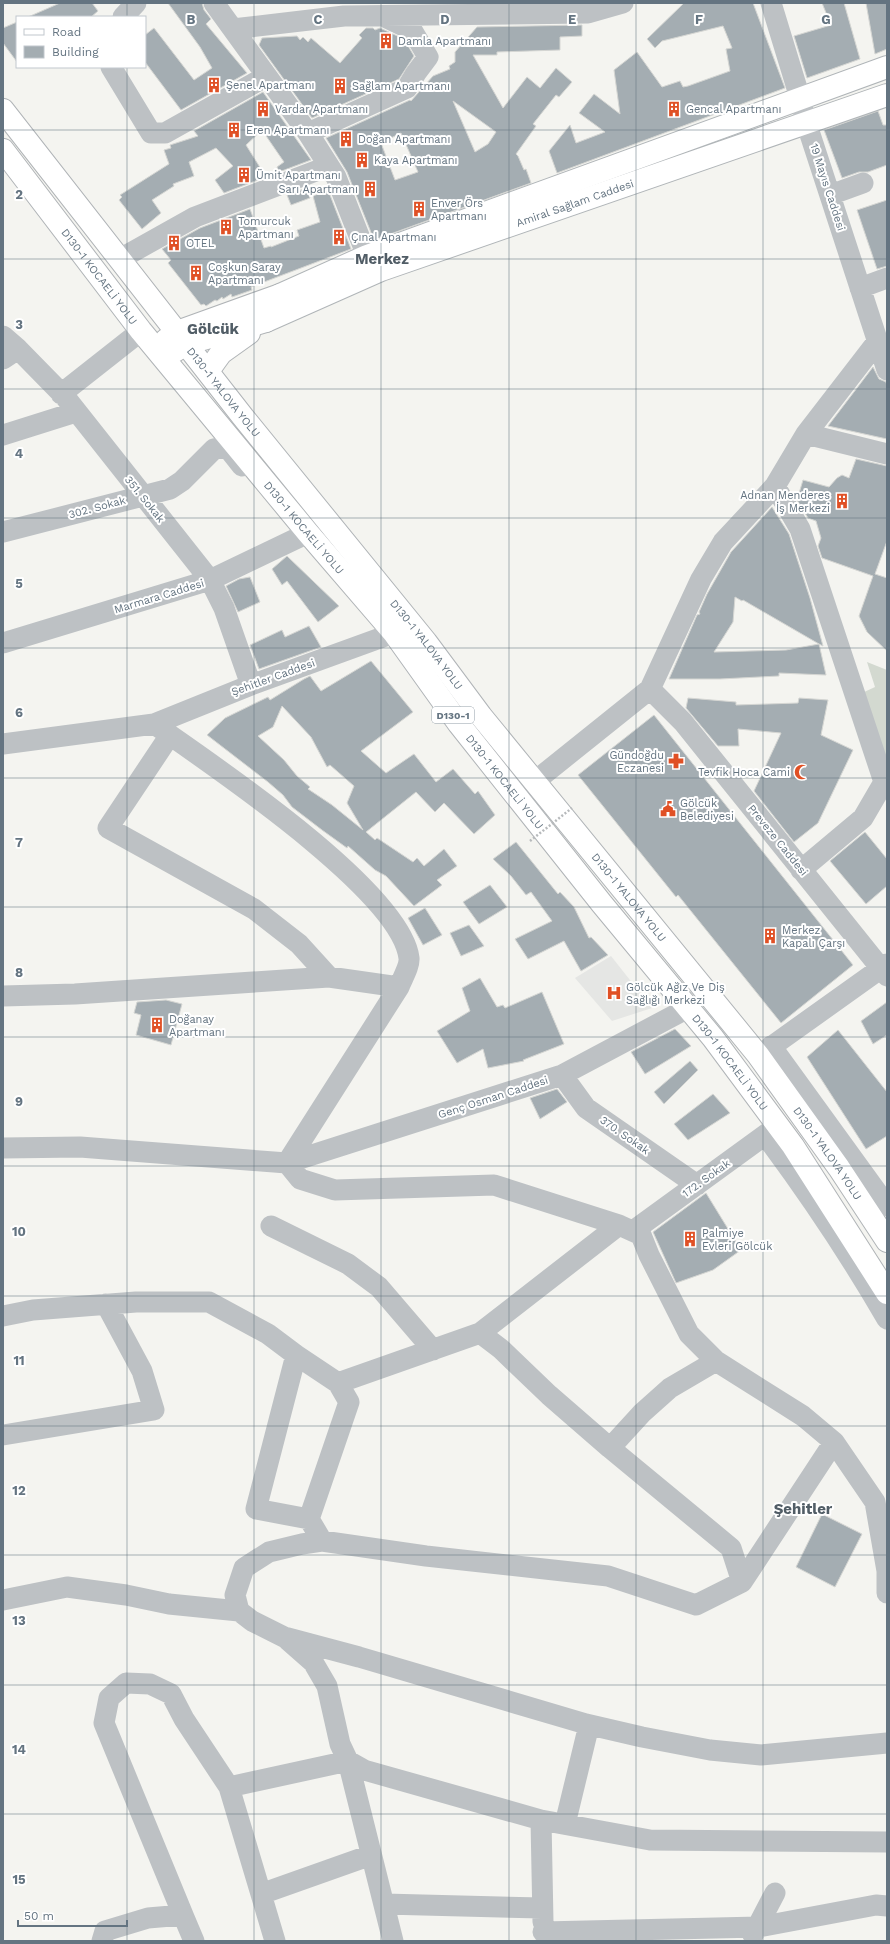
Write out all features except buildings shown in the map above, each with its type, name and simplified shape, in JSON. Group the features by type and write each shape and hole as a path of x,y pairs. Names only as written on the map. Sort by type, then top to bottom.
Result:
{"main road":[{"name":"Amiral Sağlam Caddesi","path":"182,338 367,256 887,67"},
{"name":"Amiral Sağlam Caddesi","path":"266,321 381,270 887,95"},
{"name":"D130-1 YALOVA YOLU","path":"3,110 208,371 426,642 464,694 534,782 765,1050 887,1241"},
{"name":"D130-1 KOCAELİ YOLU","path":"3,150 141,331 304,536 394,633 464,730 602,904 714,1038 772,1130 798,1153 887,1293"},
{"path":"159,352 182,338 266,321"},
{"path":"208,371 228,346 266,321"}],"street":[{"path":"124,16 136,3"},
{"path":"214,3 308,133 336,177 367,256"},
{"path":"233,29 344,16 377,10 586,8 623,3"},
{"name":"19 Mayıs Caddesi","path":"771,3 806,122 887,370"},
{"path":"308,133 407,88 428,57 412,30 377,10"},
{"path":"112,68 151,133 165,133 267,76"},
{"path":"120,259 195,217 329,166"},
{"path":"830,195 863,182"},
{"path":"860,288 887,278"},
{"path":"61,394 141,331"},
{"path":"534,782 650,689 701,579 723,542 775,486 806,434 877,342"},
{"name":"351. Sokak","path":"8,348 61,394 210,580 224,608 251,685"},
{"path":"3,434 76,412"},
{"path":"806,434 887,454"},
{"name":"302. Sokak","path":"3,532 170,489 182,481 214,449 227,447 304,536"},
{"path":"775,486 800,529 884,782 863,818 801,870"},
{"name":"Marmara Caddesi","path":"3,643 210,580 304,536"},
{"name":"Şehitler Caddesi","path":"3,744 162,730 251,685 394,633"},
{"name":"Preveze Caddesi","path":"650,689 683,722 801,870 885,969"},
{"path":"288,1163 399,987 409,960 401,935 369,893 300,830 162,730 108,828 254,909 299,944 329,977"},
{"path":"885,969 765,1050 887,1206"},
{"path":"3,996 75,994 329,977 399,987"},
{"name":"Genç Osman Caddesi","path":"288,1163 562,1075 688,1008"},
{"name":"370. Sokak","path":"562,1075 586,1108 697,1185"},
{"path":"772,1130 798,1179 860,1273 887,1319"},
{"name":"172. Sokak","path":"338,1383 480,1333 626,1228 697,1185 772,1130"},
{"path":"3,1148 80,1147 288,1163 300,1179 335,1190 494,1185 626,1228 641,1235 649,1255 689,1334 716,1361 803,1416 834,1442 875,1502 887,1571 887,1593"},
{"path":"271,1226 348,1264 379,1287 433,1350"},
{"path":"3,1316 33,1310 106,1304 136,1302 209,1302 268,1334 338,1383 349,1402 309,1519"},
{"path":"3,1435 154,1410 142,1371 106,1304"},
{"path":"480,1333 501,1349 549,1395 610,1448 731,1548 742,1582"},
{"path":"296,1355 256,1509 309,1519 322,1541"},
{"path":"610,1448 642,1413 670,1388 716,1361"},
{"path":"239,1611 234,1595 244,1568 269,1552 322,1541 426,1556 608,1576 696,1605 742,1582 834,1442"},
{"path":"3,1600 67,1587 126,1595 169,1604 239,1611 252,1621 284,1637 589,1725 710,1750 761,1755 887,1743"},
{"path":"284,1637 313,1662 327,1686 340,1744 348,1761 393,1941"},
{"path":"194,1941 104,1723 109,1698 126,1683 150,1684 171,1694 184,1719 229,1786 275,1941"},
{"path":"564,1824 589,1725"},
{"path":"229,1786 348,1761 364,1770 541,1820 650,1840 887,1842"},
{"path":"541,1820 543,1936 754,1934 876,1905 887,1906"},
{"path":"261,1894 371,1855"},
{"path":"754,1934 775,1893"},
{"path":"384,1904 542,1908"},
{"path":"102,1941 105,1931 148,1918 183,1915"}],"path":[{"path":"530,841 572,808"}],"shaded area":[{"path":"867,662 887,670 887,763 862,693 875,687"},
{"name":"Gölcük Ağız Ve Diş Sağlığı Merkezi","path":"611,956 652,1008 612,1021 575,978"}],"place":[{"name":"Damla Apartmanı","path":"386,41"},
{"name":"Şenel Apartmanı","path":"214,85"},
{"name":"Sağlam Apartmanı","path":"340,86"},
{"name":"Vardar Apartmanı","path":"263,109"},
{"name":"Gencal Apartmanı","path":"674,109"},
{"name":"Eren Apartmanı","path":"234,130"},
{"name":"Doğan Apartmanı","path":"346,139"},
{"name":"Kaya Apartmanı","path":"362,160"},
{"name":"Ümit Apartmanı","path":"244,175"},
{"name":"Sarı Apartmanı","path":"370,189"},
{"name":"Enver Örs Apartmanı","path":"419,209"},
{"name":"Tomurcuk Apartmanı","path":"226,227"},
{"name":"Çınal Apartmanı","path":"339,237"},
{"name":"OTEL","path":"174,243"},
{"name":"Coşkun Saray Apartmanı","path":"196,273"},
{"name":"Adnan Menderes İş Merkezi","path":"842,501"},
{"name":"Gündoğdu Eczanesi","path":"676,761"},
{"name":"Tevfik Hoca Cami","path":"802,772"},
{"name":"Gölcük Belediyesi","path":"668,809"},
{"name":"Merkez Kapalı Çarşı","path":"770,936"},
{"name":"Gölcük Ağız Ve Diş Sağlığı Merkezi","path":"614,993"},
{"name":"Doğanay Apartmanı","path":"157,1025"},
{"name":"Palmiye Evleri Gölcük","path":"690,1239"}],"district":[{"name":"Merkez","path":"382,259"},
{"name":"Gölcük","path":"213,329"},
{"name":"Şehitler","path":"803,1509"}]}
